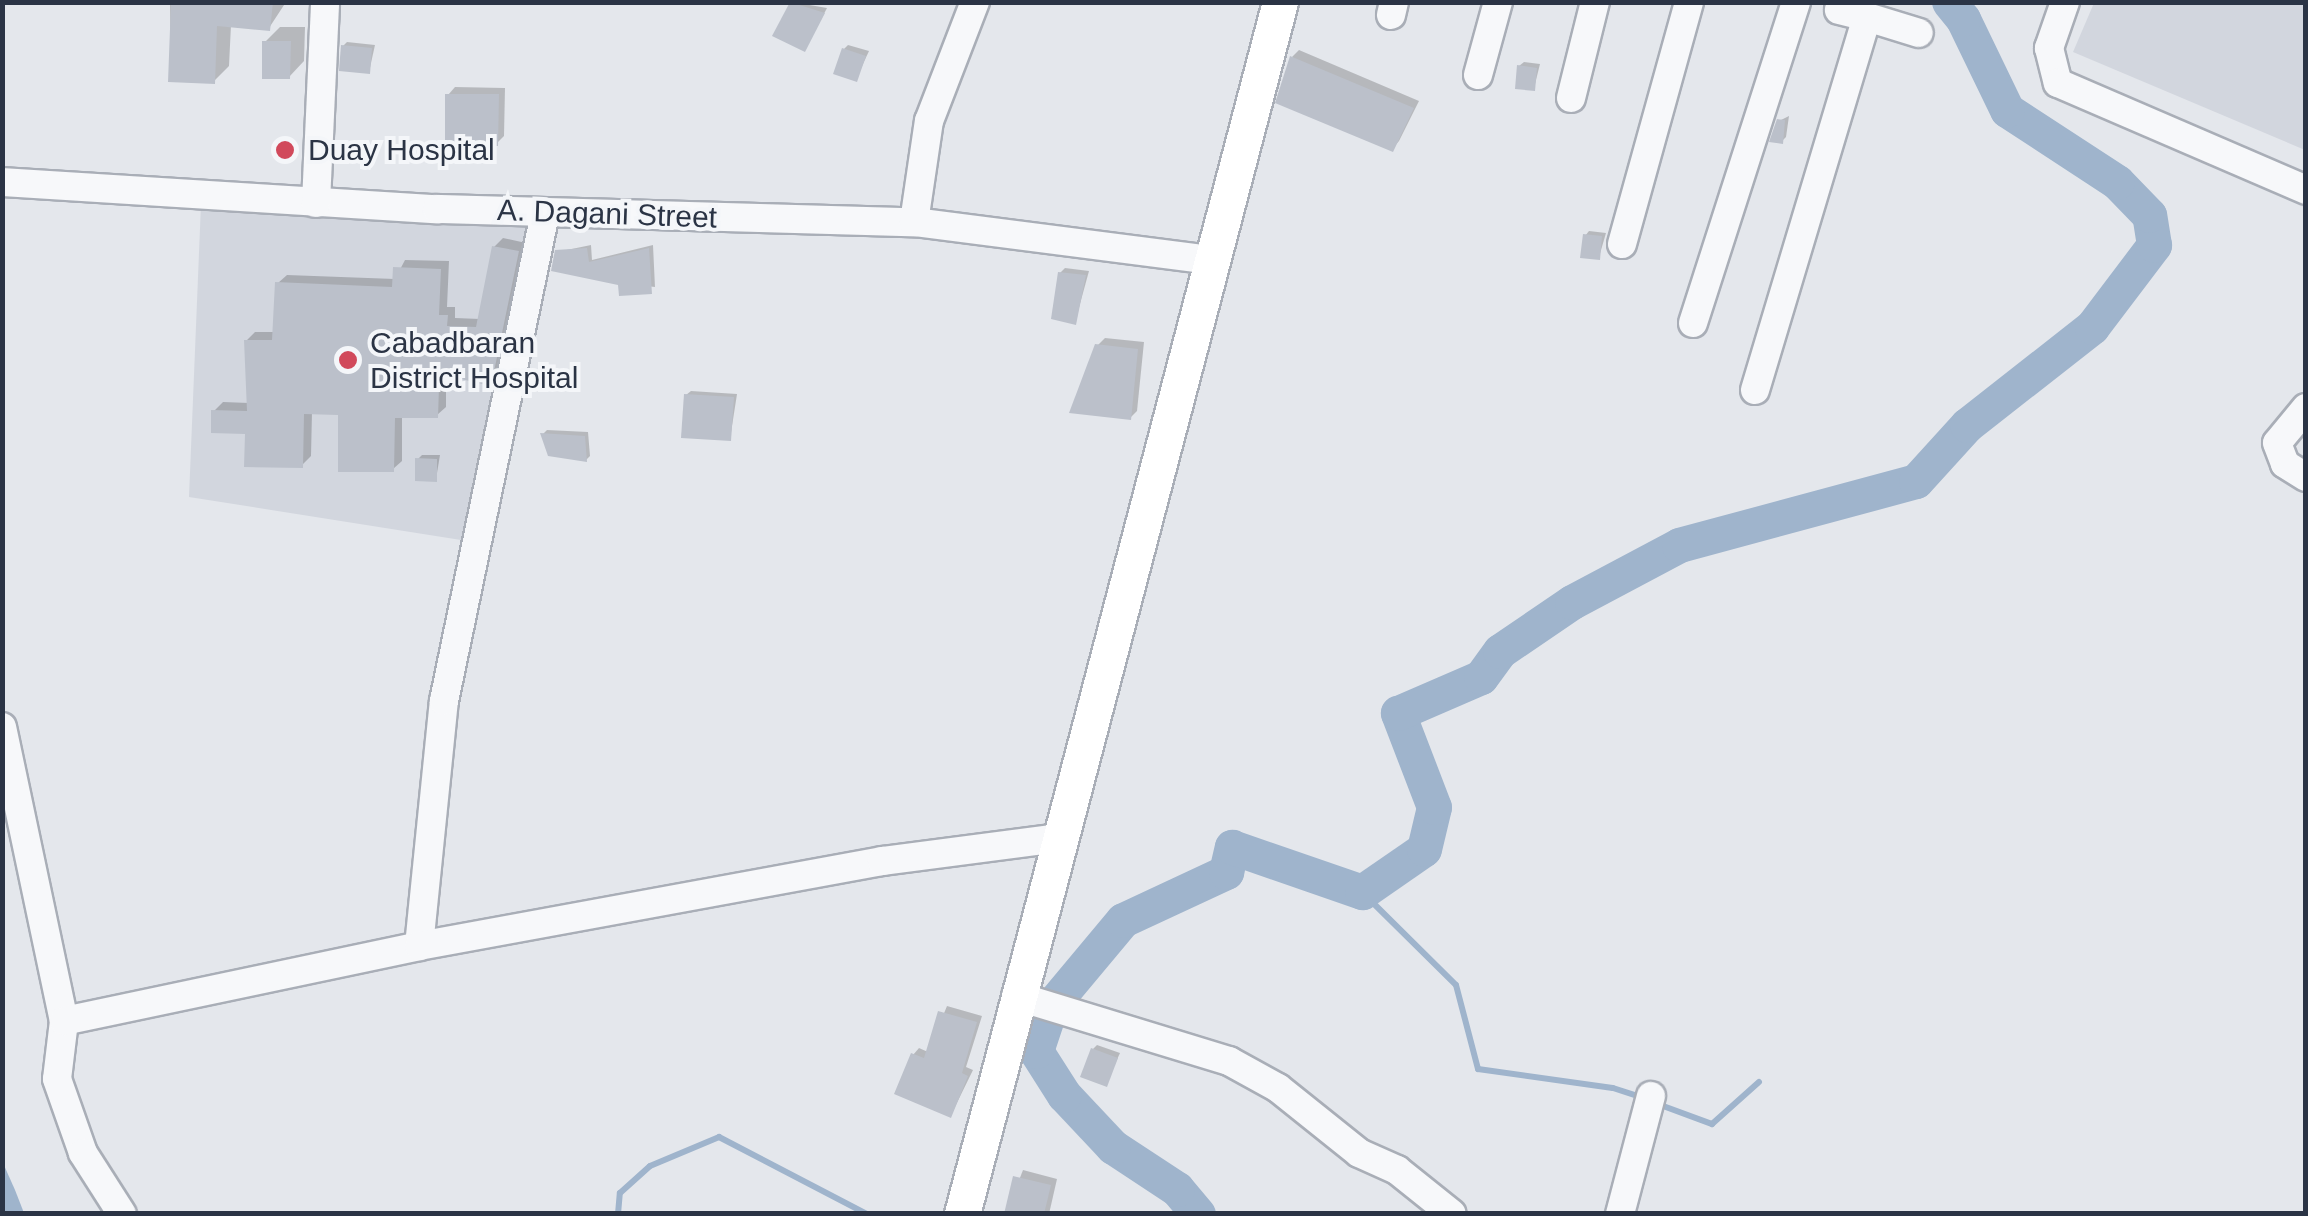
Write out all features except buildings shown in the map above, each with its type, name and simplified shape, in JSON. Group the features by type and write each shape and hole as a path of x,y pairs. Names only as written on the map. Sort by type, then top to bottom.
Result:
{"main road":[{"path":"962,1214 1033,1000 1060,838 1280,2"}],"street":[{"path":"316,203 324,2"},
{"path":"914,222 929,121 975,2"},
{"path":"1478,76 1498,2"},
{"path":"1571,98 1595,2"},
{"path":"1622,244 1689,2"},
{"path":"1693,322 1796,2"},
{"path":"1810,2 1919,33"},
{"path":"2063,6 2049,48 2058,83 2306,190"},
{"path":"1755,390 1849,10"},
{"name":"A. Dagani Street","path":"2,182 316,203 914,222 1210,260"},
{"path":"419,946 444,700 545,212"},
{"path":"2306,408 2278,443 2284,464 2306,476"},
{"path":"2,727 64,1021 57,1079 68,1121 122,1214"},
{"path":"64,1021 419,946 882,861 1060,838"},
{"path":"1033,1000 1228,1061 1278,1088 1358,1153 1397,1170 1452,1214"},
{"path":"1620,1214 1649,1106"}],"shaded area":[{"path":"2094,3 2305,3 2305,150 2073,52"},
{"name":"Cabadbaran District Hospital","path":"201,204 531,224 461,540 189,497"}],"water":[{"path":"3,1163 15,1190 24,1213 3,1213"}],"waterway":[{"path":"1198,1214 1177,1189 1113,1147 1064,1095 1036,1051 1051,1006 1123,920 1226,872 1232,847 1362,892 1424,849 1434,807 1398,713 1481,677 1500,651 1572,602 1679,545 1916,481 1967,425 2092,327 2154,245 2149,215 2117,182 2007,110 1963,19 1949,2"},
{"path":"1362,892 1456,985 1478,1069 1613,1088 1643,1098"},
{"path":"1655,1103 1712,1124 1759,1082"},
{"path":"618,1214 620,1193 650,1166 719,1137 867,1214"}],"place":[{"name":"Duay Hospital","path":"285,150"},
{"name":"Cabadbaran District Hospital","path":"348,360"}]}
